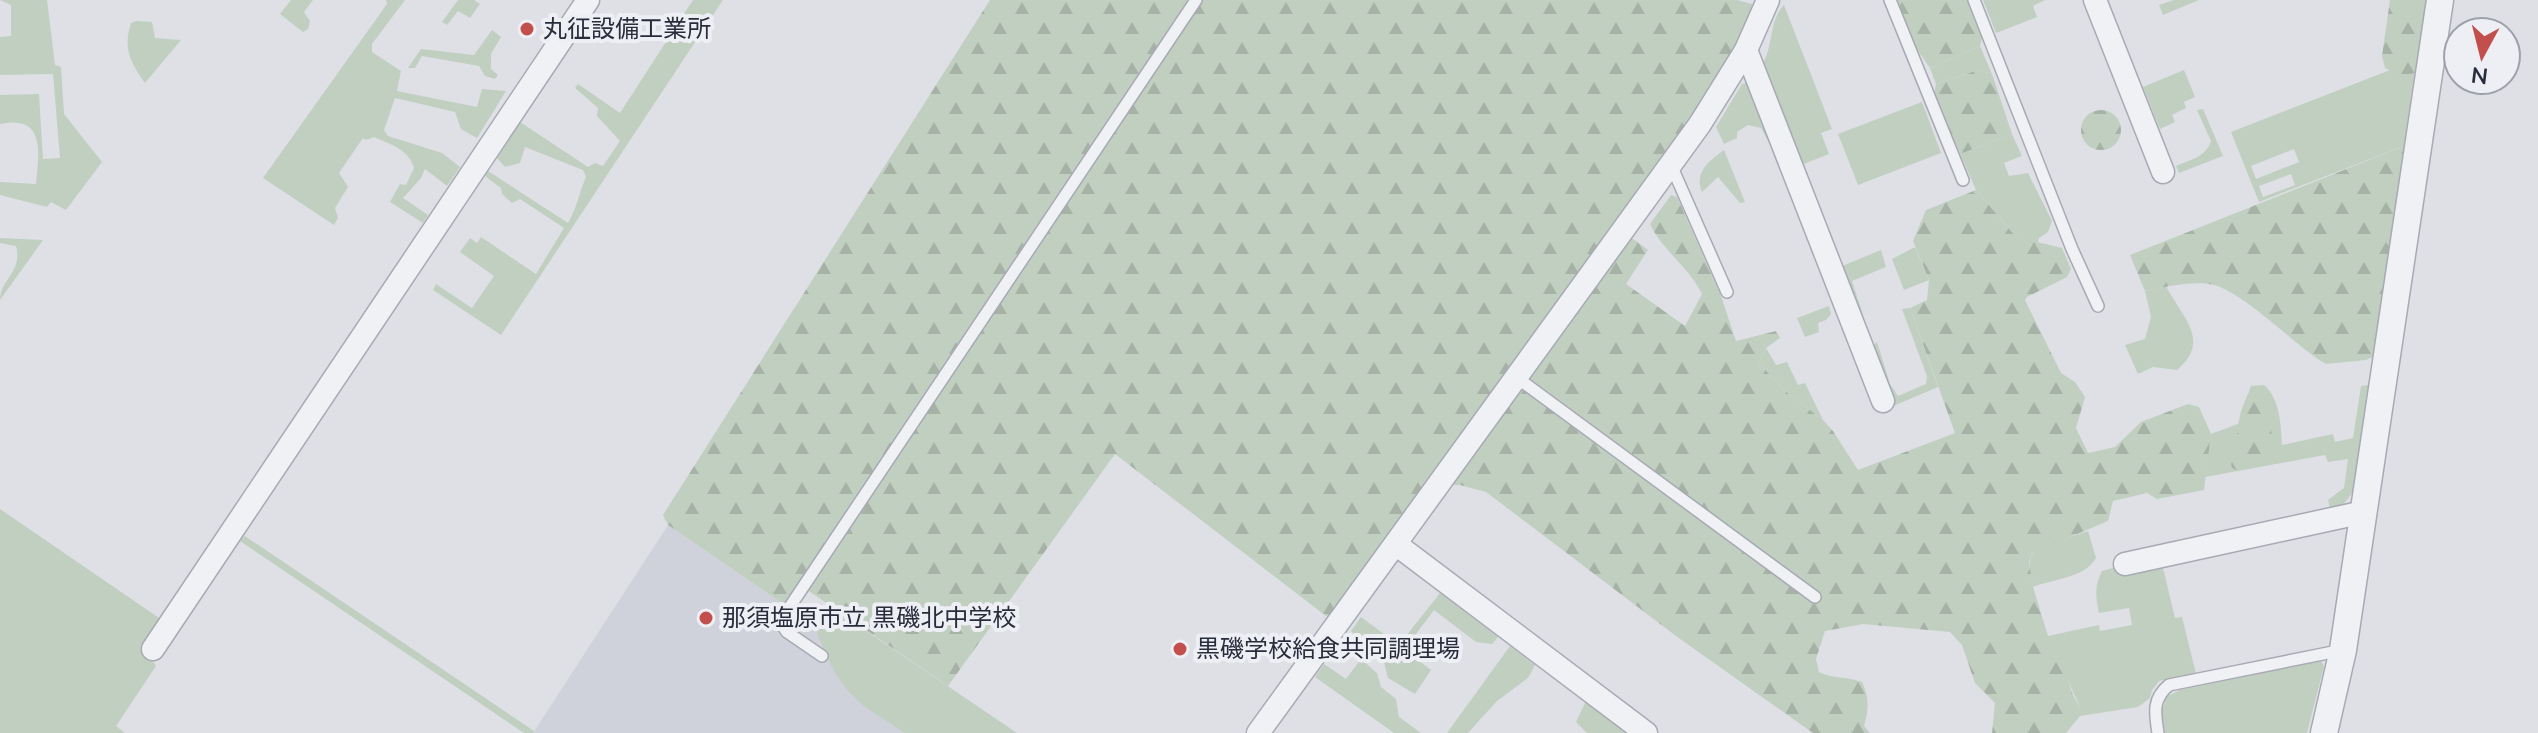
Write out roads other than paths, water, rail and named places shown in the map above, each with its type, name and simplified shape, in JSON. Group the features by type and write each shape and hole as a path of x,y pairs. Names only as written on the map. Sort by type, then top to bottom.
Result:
{"street":[{"path":"153,649 588,0"},
{"path":"1258,733 1700,124 1746,50 1768,0"},
{"path":"2095,0 2163,172"},
{"path":"2324,733 2343,650 2440,0"},
{"path":"1746,50 1883,401"},
{"path":"2125,564 2364,512"},
{"path":"1397,545 1646,733"}],"lane":[{"path":"822,656 787,632 782,625 783,617 1196,0"},
{"path":"1890,0 1963,180"},
{"path":"1974,0 2072,249 2098,306"},
{"path":"1671,165 1727,292"},
{"path":"1516,377 1815,597"},
{"path":"2158,733 2155,703 2169,685 2343,650"}],"place":[{"name":"丸征設備工業所","path":"527,29"},
{"name":"那須塩原市立 黒磯北中学校","path":"706,618"},
{"name":"黒磯学校給食共同調理場","path":"1180,649"}]}
